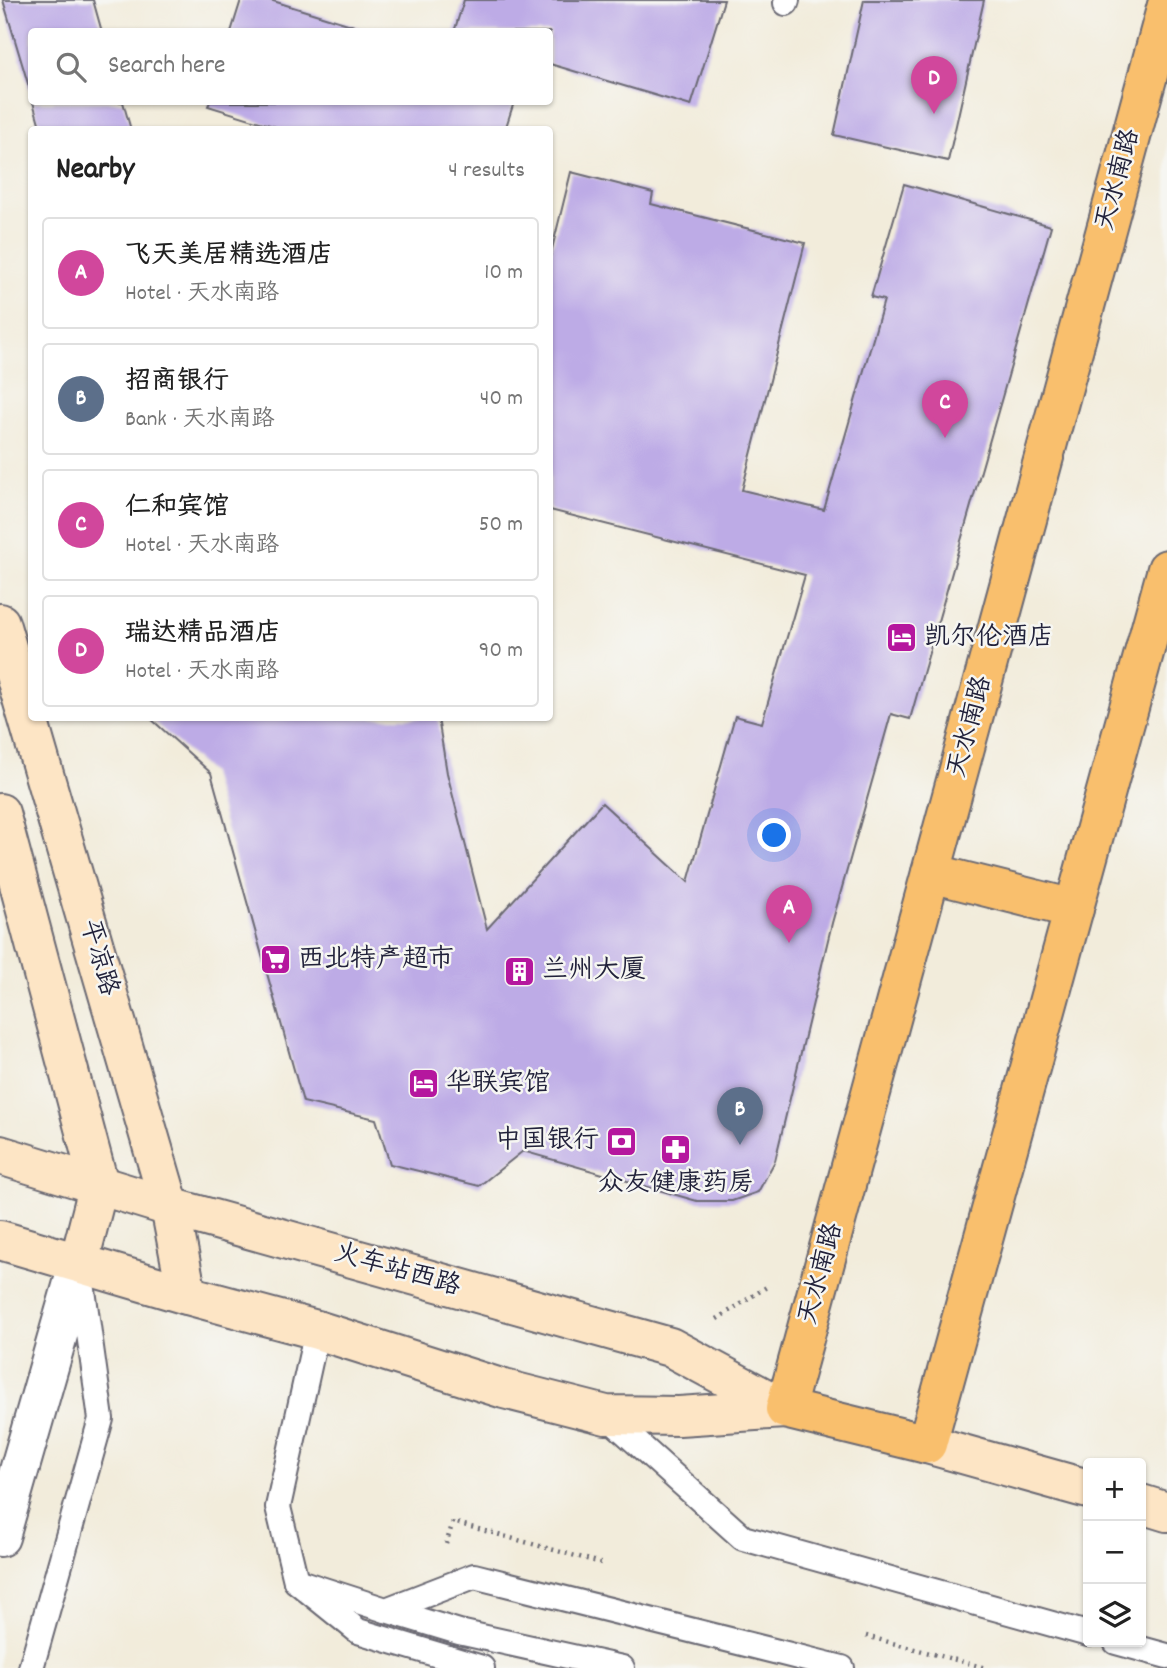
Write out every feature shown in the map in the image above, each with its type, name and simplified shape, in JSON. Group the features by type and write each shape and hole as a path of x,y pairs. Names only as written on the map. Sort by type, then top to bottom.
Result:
{"main road":[{"name":"天水南路","path":"785,1409 1167,5"},
{"path":"1083,1488 927,1444 1167,569"},
{"name":"平凉路","path":"0,623 28,719"},
{"name":"平凉路","path":"29,721 170,1207 187,1295"},
{"path":"0,813 99,1184 79,1262"},
{"path":"931,873 1074,909"},
{"name":"火车站西路","path":"0,1155 170,1207 670,1347 785,1409 927,1444"},
{"name":"火车站西路","path":"0,1240 317,1330 504,1389 606,1415 679,1416 785,1409"},
{"path":"1146,1506 1167,1512"}],"street":[{"path":"0,1536 79,1262"}],"lane":[{"path":"31,1668 101,1419 79,1262"},
{"path":"317,1330 278,1507 296,1581 358,1631 482,1668"},
{"path":"606,1415 743,1538 1083,1633"},
{"path":"386,1610 474,1576 842,1668"},
{"path":"296,1581 459,1632 621,1668"},
{"path":"1134,1647 1167,1656"}],"building":[{"path":"3,0 93,0 101,28 28,28 28,84"},
{"path":"241,0 270,0 361,28 232,28"},
{"path":"464,0 724,0 691,106 553,65 553,28 455,28"},
{"path":"864,0 984,0 948,161 834,135"},
{"path":"34,105 124,105 130,126 40,126"},
{"path":"513,105 506,126 273,126 208,106"},
{"path":"571,172 653,193 651,204 805,243 742,490 824,510 884,300 871,297 904,184 1051,226 910,719 891,714 832,923 775,1161 758,1192 732,1201 697,1201 523,1151 479,1186 390,1164 376,1119 303,1102 211,773 153,721 438,721 447,773 487,929 602,803 688,882 735,716 762,723 805,575 553,511 553,245"}],"place":[{"name":"瑞达精品酒店","path":"934,114"},
{"name":"仁和宾馆","path":"945,438"},
{"name":"凯尔伦酒店","path":"901,638"},
{"name":"飞天美居精选酒店","path":"789,943"},
{"name":"西北特产超市","path":"275,960"},
{"name":"兰州大厦","path":"519,971"},
{"name":"华联宾馆","path":"423,1084"},
{"name":"中国银行","path":"622,1141"},
{"name":"招商银行","path":"740,1145"},
{"name":"众友健康药房","path":"676,1149"}]}
